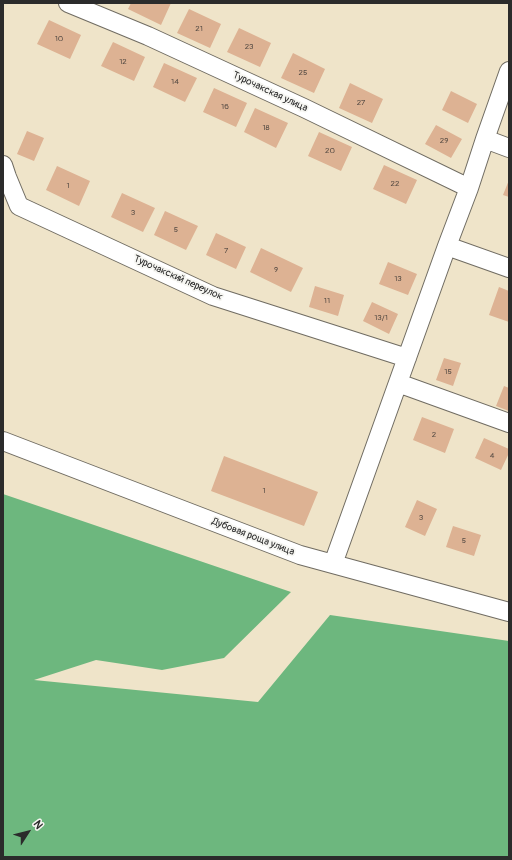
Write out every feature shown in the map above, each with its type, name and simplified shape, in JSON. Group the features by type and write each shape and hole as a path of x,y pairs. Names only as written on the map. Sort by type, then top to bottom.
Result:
{"street":[{"name":"Турочакская улица","path":"68,3 148,36 304,108 469,188"},
{"path":"333,564 469,188 509,71"},
{"path":"485,139 509,148"},
{"name":"Турочакский переулок","path":"3,164 19,206 214,296 407,358"},
{"path":"447,246 509,268"},
{"path":"398,383 509,423"},
{"name":"Дубовая роща улица","path":"3,441 300,555 509,612"}],"green space":[{"path":"3,494 291,592 224,658 162,670 96,660 34,680 258,702 330,615 509,641 509,857 3,857"}],"building":[{"path":"131,3 171,3 161,25 128,9"},
{"path":"189,9 221,24 210,48 177,33"},
{"path":"49,20 81,35 70,59 37,44"},
{"path":"239,28 271,43 260,67 227,52"},
{"path":"113,42 145,57 134,81 101,66"},
{"path":"293,53 325,69 314,93 281,78"},
{"path":"164,63 197,78 185,102 153,87"},
{"path":"350,83 383,99 372,123 339,108"},
{"path":"214,88 247,103 236,127 203,112"},
{"path":"451,91 477,104 468,123 442,110"},
{"path":"255,108 288,123 276,148 244,132"},
{"path":"436,125 462,139 451,158 425,144"},
{"path":"27,131 44,138 34,161 17,154"},
{"path":"319,132 352,147 341,171 308,156"},
{"path":"384,165 417,180 406,204 373,189"},
{"path":"57,166 90,181 79,206 46,190"},
{"path":"509,180 509,197 503,195"},
{"path":"122,193 155,208 143,232 111,217"},
{"path":"165,211 198,226 186,250 154,235"},
{"path":"216,233 246,247 236,269 206,255"},
{"path":"261,248 303,268 291,292 250,272"},
{"path":"388,262 417,274 408,295 379,284"},
{"path":"315,286 344,295 338,316 309,307"},
{"path":"499,287 509,291 509,322 489,315"},
{"path":"372,302 398,314 389,334 363,321"},
{"path":"444,358 461,363 453,386 436,380"},
{"path":"504,386 509,388 509,411 496,406"},
{"path":"422,417 454,429 445,453 413,440"},
{"path":"484,438 509,449 509,453 501,470 475,458"},
{"path":"224,456 318,492 304,526 211,491"},
{"path":"417,500 437,509 425,536 405,527"},
{"path":"453,526 481,535 474,556 446,547"}]}
